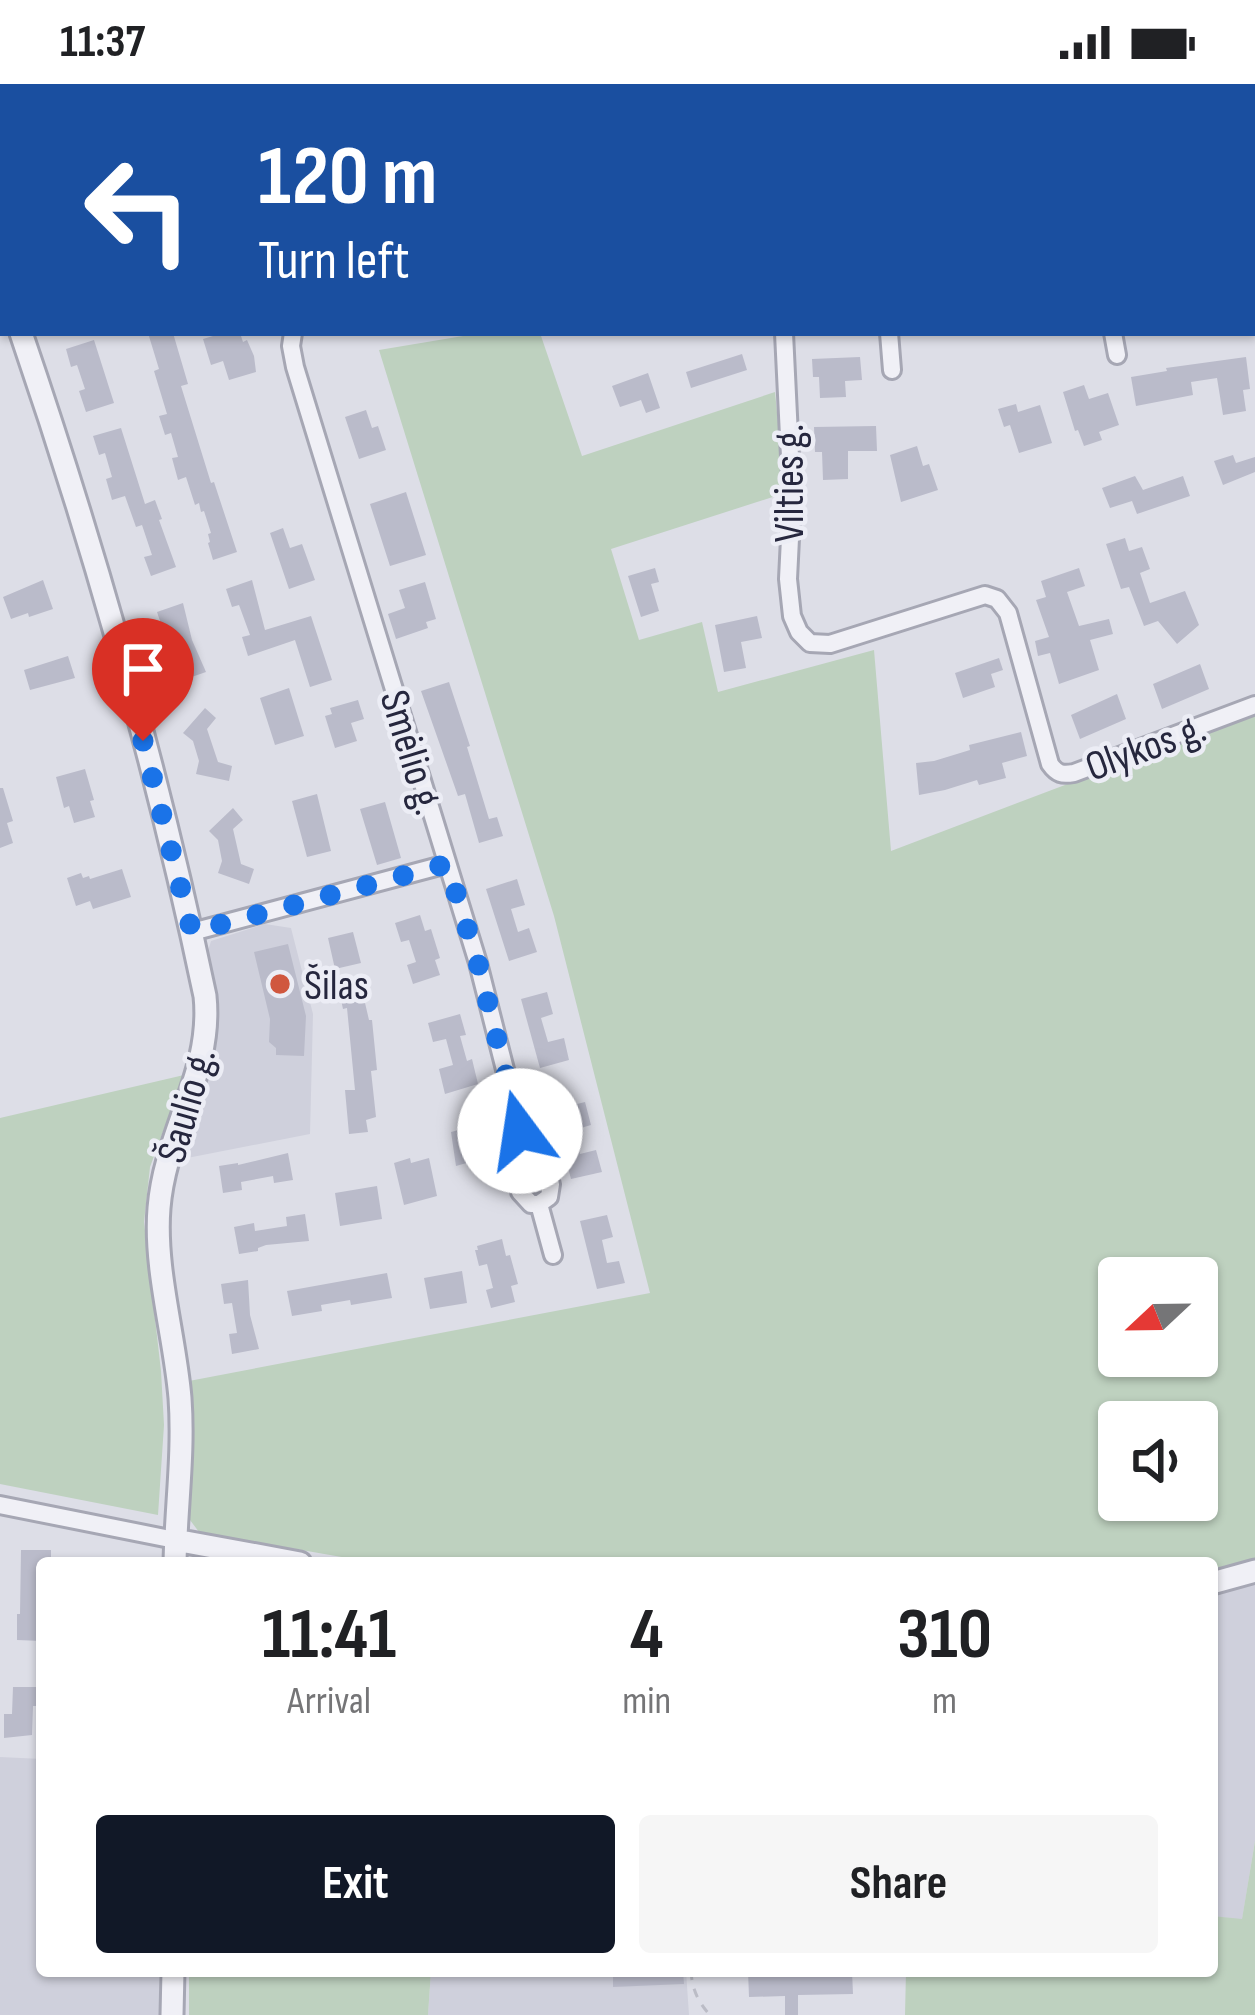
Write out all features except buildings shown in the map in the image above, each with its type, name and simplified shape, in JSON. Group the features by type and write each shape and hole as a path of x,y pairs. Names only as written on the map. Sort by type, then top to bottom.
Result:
{"street":[{"name":"Šaulio g.","path":"21,336 109,616 166,824 208,1022 204,1053 169,1153 158,1213 182,1432 175,1552"},
{"name":"Smėlio g.","path":"293,336 295,367 478,963 531,1172 543,1174 551,1184 549,1197 539,1204 553,1256"},
{"name":"Vilties g.","path":"784,336 792,498 788,579 792,616 799,632 810,644 830,644 985,596 998,599 1008,613"},
{"path":"889,336 892,370"},
{"path":"1114,336 1117,355"},
{"name":"Olykos g.","path":"1008,613 1055,772 1074,773 1255,705"},
{"path":"192,932 447,864"},
{"path":"0,1505 175,1552 232,1557"},
{"path":"1218,1581 1255,1571"},
{"path":"172,2015 173,1977"}],"path":[{"path":"692,1977 699,2004 710,2015"}],"shaded area":[{"path":"265,924 291,928 313,1014 310,1134 177,1160 208,1077 215,1036 207,954 211,941"},
{"path":"1255,1584 1255,1841 1242,1920 1218,1917 1218,1594"},
{"path":"0,1757 36,1759 36,1977 159,1977 159,2015 0,2015"},
{"path":"431,1977 686,1977 689,2015 428,2015"}],"green space":[{"path":"463,336 541,336 582,456 775,392 785,493 611,549 639,640 702,622 718,692 874,650 891,851 1255,713 1255,1561 1218,1572 1218,1557 342,1557 199,1532 190,1520 189,1381 650,1293 554,916 379,350"},
{"path":"184,1075 150,1167 144,1222 164,1425 158,1515 0,1484 0,1118"},
{"path":"1255,1841 1255,2015 905,2015 906,1977 1218,1977 1218,1917 1242,1919"},
{"path":"189,1977 431,1977 428,2015 189,2015"}],"place":[{"name":"Šilas","path":"280,984"}],"route":[{"path":"143,741 192,932 447,864 478,963 520,1131"}]}
